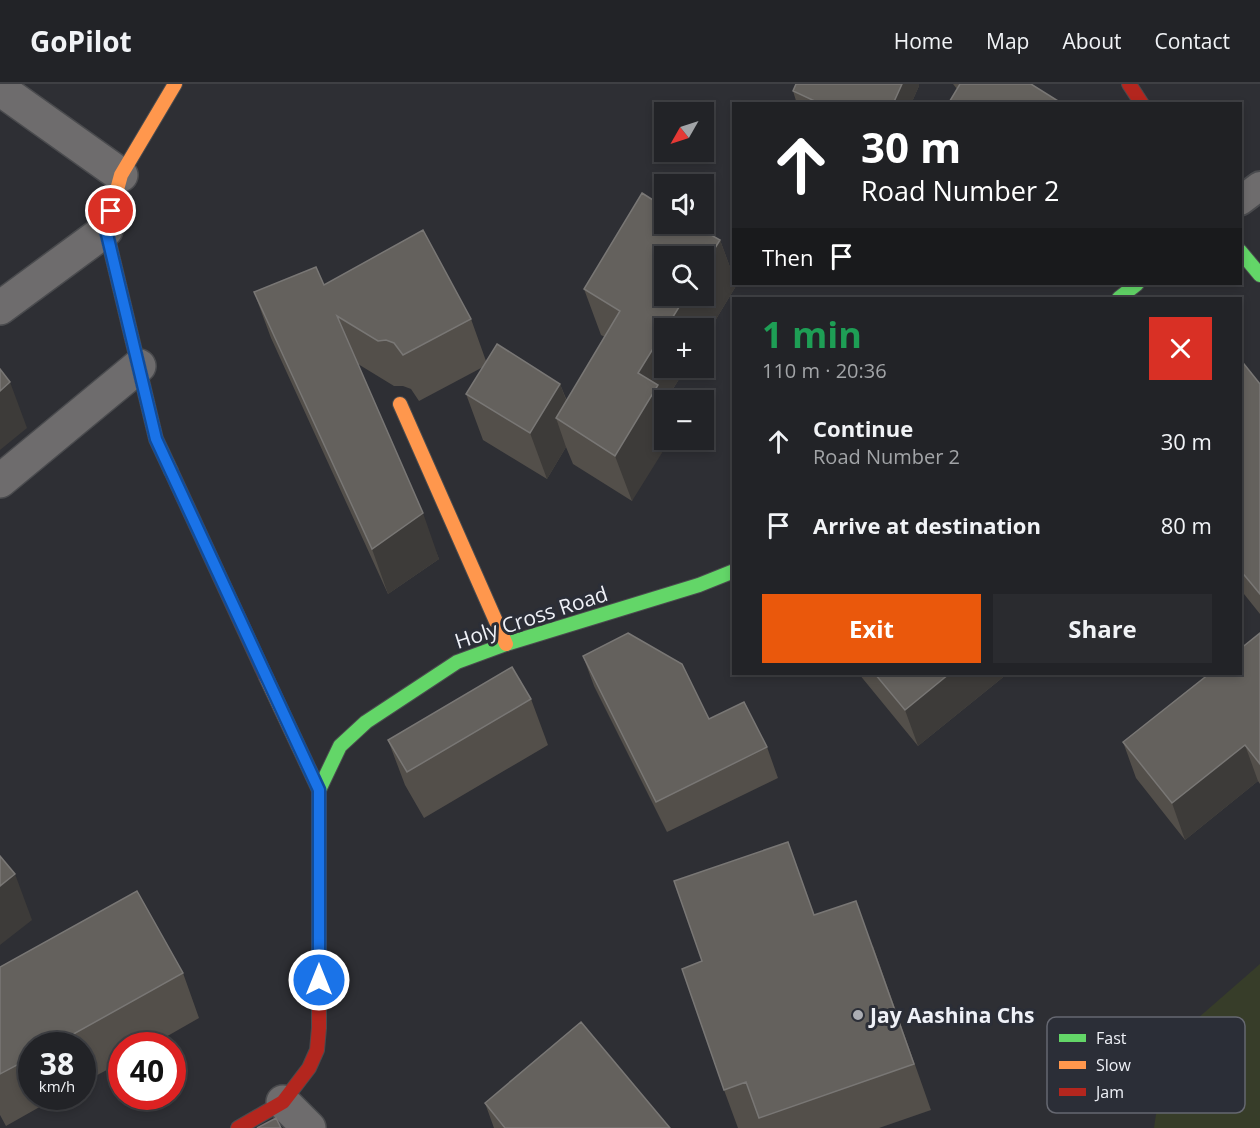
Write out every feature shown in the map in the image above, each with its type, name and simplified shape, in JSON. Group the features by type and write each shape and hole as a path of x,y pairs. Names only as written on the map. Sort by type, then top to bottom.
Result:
{"street":[{"path":"175,84 121,175 106,230 156,439 319,790 319,1028 317,1050 309,1068 283,1101 237,1128"},
{"path":"1129,84 1141,102"},
{"path":"0,89 121,175"},
{"path":"0,308 106,230"},
{"path":"1242,253 1260,275"},
{"path":"1120,297 1136,285"},
{"path":"0,482 139,366"},
{"path":"400,404 506,644"},
{"name":"Holy Cross Road","path":"319,790 340,746 366,722 457,662 506,644 699,585 732,572"},
{"path":"283,1101 309,1128"}],"lane":[{"path":"1242,200 1260,186"}],"green space":[{"path":"1260,964 1260,1128 1154,1128 1156,1113 1245,1113 1245,1017 1199,1017"}],"building":[{"path":"796,84 902,84 894,102 817,102 793,91"},
{"path":"960,84 1031,84 1060,102 949,102"},
{"path":"642,193 654,201 654,234 710,234 720,240 714,250 714,246 654,246 654,306 680,306 672,318 654,318 654,347 638,373 658,385 615,456 556,418 620,311 584,289"},
{"path":"423,230 471,319 403,355 394,343 386,340 378,341 337,316 423,513 372,549 254,292 316,267 324,285"},
{"path":"497,344 560,384 530,433 466,394"},
{"path":"1242,362 1260,384 1260,594 1242,572"},
{"path":"0,369 10,382 0,391"},
{"path":"628,633 682,664 709,719 744,702 767,747 656,802 583,656"},
{"path":"1260,633 1260,764 1245,745 1172,803 1123,742 1208,675 1242,675 1242,647"},
{"path":"512,667 531,699 407,772 388,740"},
{"path":"876,675 948,675 905,710"},
{"name":"Jay Aashina Chs","path":"788,842 814,915 856,901 914,1064 759,1118 746,1082 724,1090 682,969 702,961 674,881"},
{"path":"0,856 15,874 0,886"},
{"path":"137,891 183,973 77,1032 18,1032 18,1064 0,1074 0,967"},
{"path":"581,1022 670,1128 505,1128 485,1103"},
{"path":"276,1118 281,1128 257,1128"}],"traffic: fast":[{"path":"1242,253 1260,275"},
{"path":"1120,297 1136,285"},
{"path":"319,790 340,746 366,722 457,662 506,644 699,585 732,572"}],"traffic: slow":[{"path":"171,471 156,439 106,230 121,175 175,84"},
{"path":"400,404 506,644"},
{"path":"266,677 319,790 319,966"}],"traffic: jam":[{"path":"1129,84 1141,102"},
{"path":"171,471 266,677"},
{"path":"238,1128 283,1102 309,1068 317,1050 319,966"}],"place":[{"name":"Jay Aashina Chs","path":"858,1015"}],"route":[{"path":"111,211 106,230 156,439 319,790 319,980"}]}
